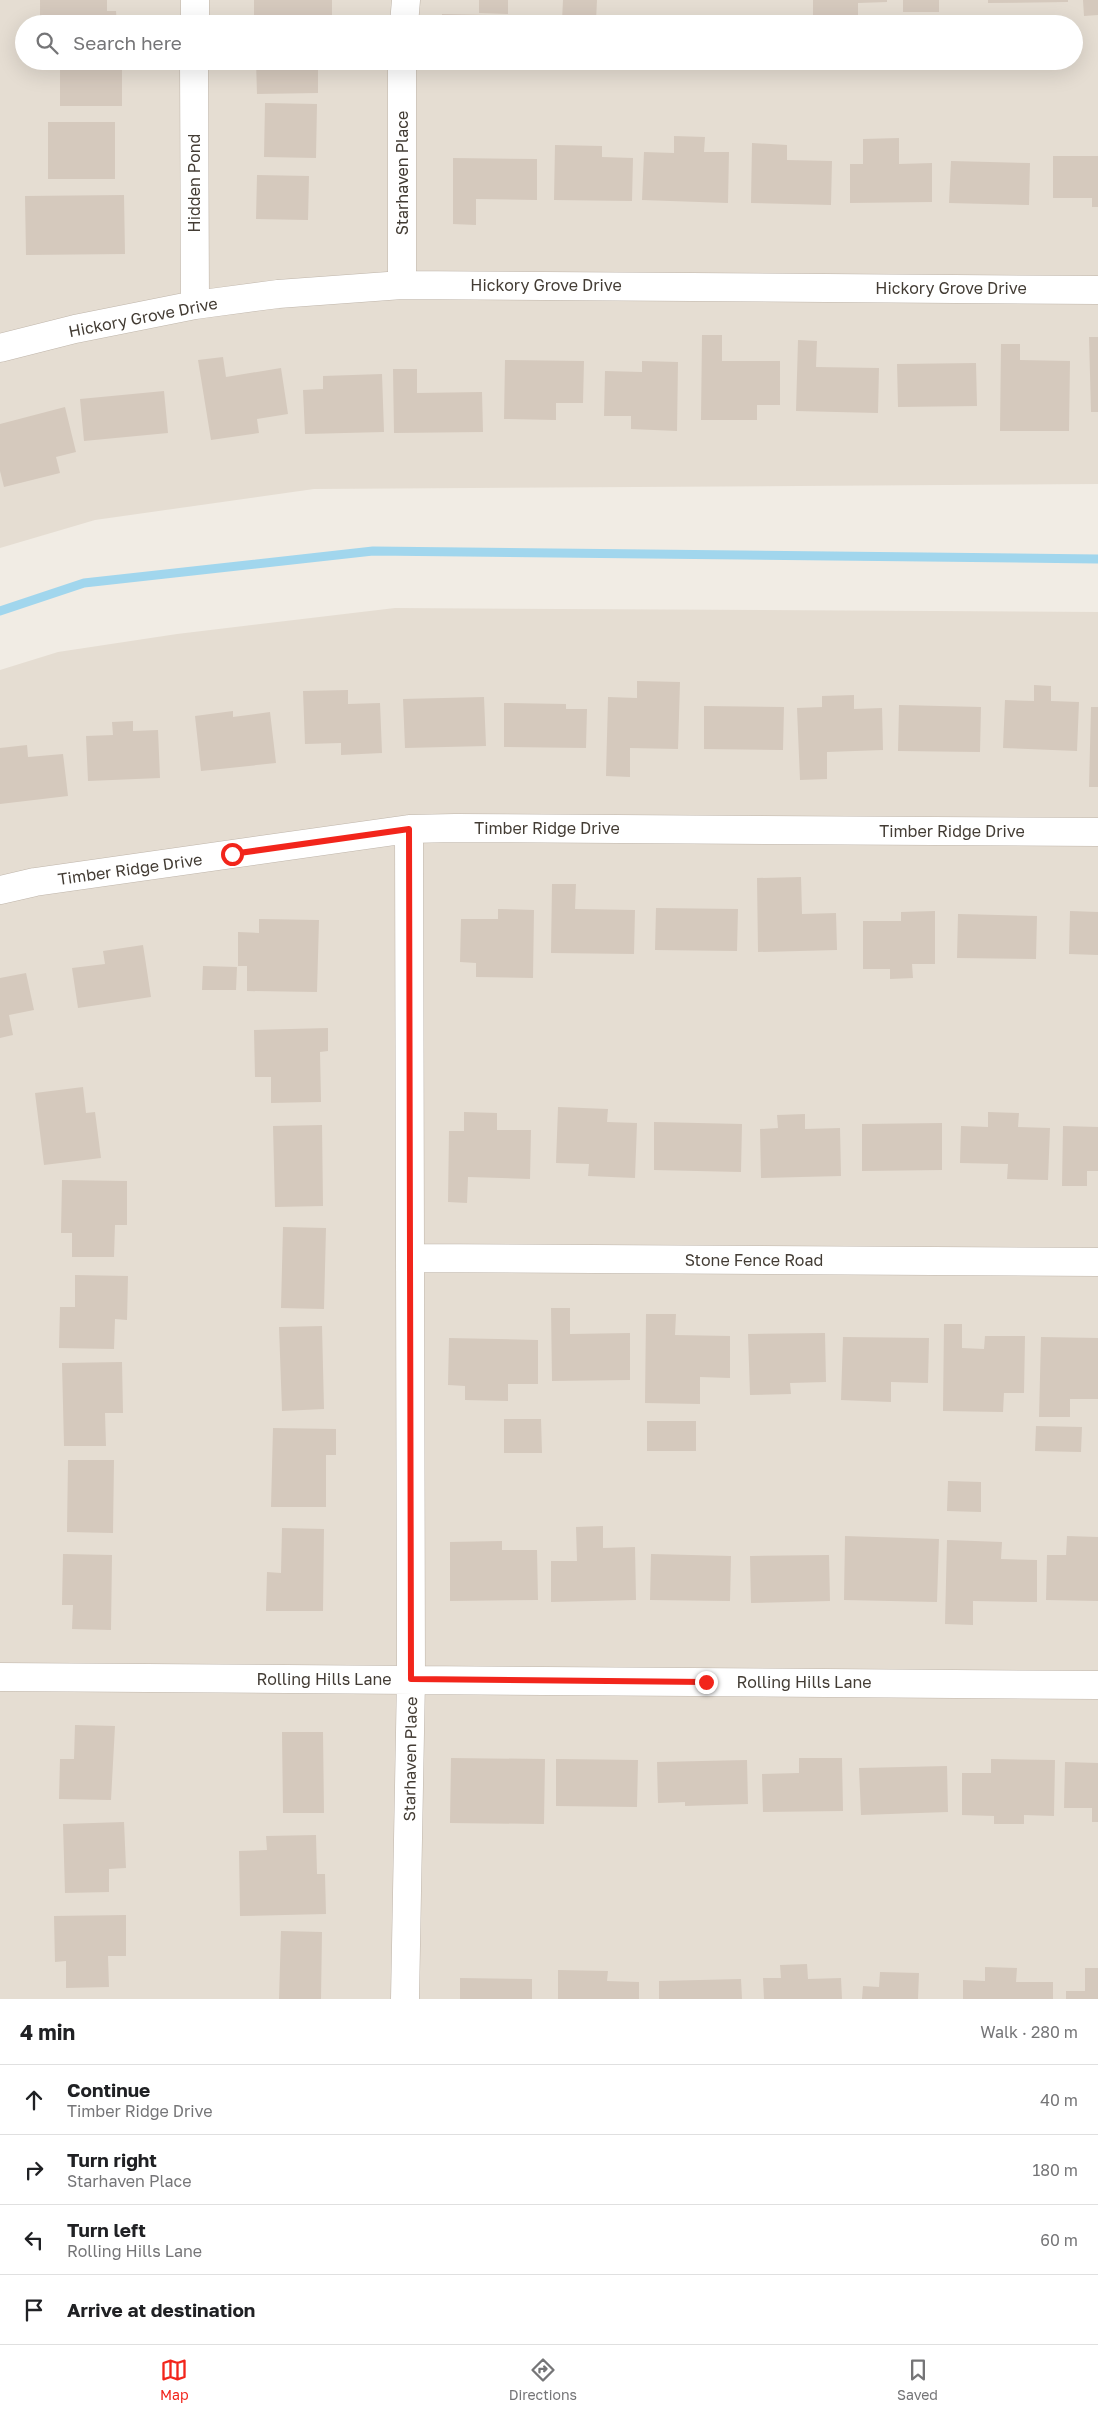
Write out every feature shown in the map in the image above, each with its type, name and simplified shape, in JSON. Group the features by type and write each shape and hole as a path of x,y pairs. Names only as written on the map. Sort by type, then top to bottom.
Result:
{"street":[{"path":"195,0 195,15"},
{"path":"405,15 406,0"},
{"name":"Hidden Pond","path":"194,70 195,306"},
{"name":"Starhaven Place","path":"402,70 402,285"},
{"name":"Hickory Grove Drive","path":"0,348 75,329 195,306 278,294 402,285 1098,290"},
{"name":"Starhaven Place","path":"405,1999 411,1679 409,829"},
{"name":"Timber Ridge Drive","path":"0,890 35,882 409,829 1098,832"},
{"name":"Stone Fence Road","path":"410,1258 1098,1262"},
{"name":"Rolling Hills Lane","path":"0,1677 1098,1685"}],"shaded area":[{"path":"0,0 1098,0 1098,484 314,489 95,520 0,548"},
{"path":"395,608 1098,612 1098,1999 0,1999 0,670 58,652 177,634"}],"building":[{"path":"40,0 107,0 107,11 116,11 116,15 40,15"},
{"path":"254,0 332,0 332,15 254,15"},
{"path":"479,0 508,0 508,14 479,13"},
{"path":"563,0 597,0 596,15 562,15"},
{"path":"813,0 887,0 887,2 858,3 858,15 813,15"},
{"path":"903,0 939,0 939,12 903,12"},
{"path":"988,0 1068,0 1068,2 988,3"},
{"path":"1083,0 1098,0 1098,15 1084,16"},
{"path":"442,14 488,15 442,15"},
{"path":"60,70 122,70 122,106 60,106"},
{"path":"256,70 318,70 318,93 257,94"},
{"path":"265,103 317,104 316,158 264,157"},
{"path":"48,122 115,122 115,179 48,179"},
{"path":"674,136 705,137 704,152 729,152 728,203 642,200 644,152 674,153"},
{"path":"899,138 899,164 932,163 932,202 850,203 850,164 863,164 863,139"},
{"path":"752,143 787,145 787,160 832,161 831,205 751,203"},
{"path":"555,145 602,146 602,157 633,158 632,201 554,200"},
{"path":"1053,156 1098,156 1098,207 1092,207 1092,198 1053,198"},
{"path":"453,158 537,159 537,200 476,199 476,225 453,224"},
{"path":"951,161 1030,163 1029,205 949,203"},
{"path":"257,175 309,176 308,220 256,219"},
{"path":"124,195 125,254 26,255 25,196"},
{"path":"702,335 722,335 722,361 780,361 780,405 757,405 757,420 701,420"},
{"path":"1089,337 1098,337 1098,412 1091,412"},
{"path":"798,340 817,341 816,367 879,368 878,413 796,411"},
{"path":"1001,344 1020,344 1020,360 1070,361 1069,431 1000,431"},
{"path":"223,357 226,377 281,368 288,414 257,419 259,433 211,440 198,360"},
{"path":"505,360 584,361 583,403 556,403 556,420 504,419"},
{"path":"642,361 678,362 677,431 631,429 631,416 604,416 605,371 642,372"},
{"path":"976,363 977,406 898,407 897,364"},
{"path":"393,369 417,369 417,393 482,392 483,432 394,433"},
{"path":"382,374 384,432 305,434 303,390 323,389 323,376"},
{"path":"164,391 168,433 84,441 80,399"},
{"path":"65,407 76,452 56,457 60,473 4,487 0,471 0,424"},
{"path":"637,681 680,682 678,749 630,748 630,777 606,776 608,697 637,698"},
{"path":"1034,685 1051,686 1051,701 1079,702 1077,751 1003,748 1005,700 1034,701"},
{"path":"348,690 348,704 380,703 382,753 341,755 341,743 305,744 303,691"},
{"path":"854,695 854,709 882,708 883,750 827,752 827,779 800,780 797,708 822,707 822,696"},
{"path":"484,697 486,746 405,748 403,699"},
{"path":"504,703 566,704 566,709 587,709 586,748 504,747"},
{"path":"899,705 981,707 980,752 898,751"},
{"path":"704,706 784,707 783,750 704,749"},
{"path":"1091,707 1098,707 1098,787 1089,787"},
{"path":"233,711 233,717 270,712 276,763 201,771 195,716"},
{"path":"133,721 133,731 158,730 160,778 88,781 86,736 113,735 112,722"},
{"path":"27,745 28,757 63,754 68,796 0,804 0,748"},
{"path":"801,877 802,914 836,913 837,950 758,952 757,878"},
{"path":"552,884 576,884 575,909 635,910 634,954 551,953"},
{"path":"656,908 738,909 737,951 655,950"},
{"path":"498,909 534,910 533,978 476,977 476,963 460,962 461,919 498,919"},
{"path":"935,911 935,964 912,964 913,978 890,979 890,969 863,969 863,921 901,921 901,912"},
{"path":"1070,911 1098,912 1098,955 1069,954"},
{"path":"958,914 1037,916 1036,959 957,958"},
{"path":"259,919 319,920 317,992 247,991 247,966 238,966 238,932 259,933"},
{"path":"143,945 151,997 78,1008 72,968 105,964 103,951"},
{"path":"203,966 237,967 236,990 202,990"},
{"path":"26,973 34,1010 9,1015 13,1035 0,1038 0,978"},
{"path":"328,1028 328,1051 320,1052 321,1102 271,1103 271,1077 255,1077 254,1030"},
{"path":"83,1087 86,1113 95,1112 101,1158 44,1165 35,1093"},
{"path":"558,1107 608,1109 607,1122 637,1123 635,1178 588,1176 589,1164 556,1163"},
{"path":"464,1112 497,1113 497,1130 531,1130 530,1179 468,1177 467,1203 448,1202 449,1131 464,1131"},
{"path":"988,1112 1019,1113 1018,1127 1050,1128 1048,1180 1007,1179 1008,1164 960,1163 961,1126 988,1127"},
{"path":"805,1114 805,1129 840,1128 841,1176 761,1178 760,1129 778,1128 777,1115"},
{"path":"654,1122 742,1124 741,1172 654,1170"},
{"path":"942,1123 942,1170 862,1171 862,1124"},
{"path":"322,1125 323,1206 275,1207 273,1126"},
{"path":"1063,1126 1098,1127 1098,1171 1087,1171 1087,1186 1062,1186"},
{"path":"62,1180 127,1181 127,1225 115,1225 114,1257 72,1257 72,1233 61,1233"},
{"path":"283,1227 326,1228 324,1309 281,1308"},
{"path":"75,1275 128,1276 127,1320 115,1319 114,1349 59,1348 60,1307 75,1307"},
{"path":"551,1308 570,1308 570,1334 630,1333 630,1380 552,1381"},
{"path":"646,1314 676,1314 675,1335 730,1336 730,1378 700,1377 700,1404 645,1403"},
{"path":"944,1324 962,1324 962,1348 984,1349 985,1336 1025,1336 1024,1393 1004,1393 1003,1412 943,1411"},
{"path":"322,1326 324,1409 282,1411 279,1327"},
{"path":"825,1333 826,1382 790,1383 791,1394 750,1395 748,1334"},
{"path":"843,1337 929,1338 928,1383 891,1382 891,1402 841,1400"},
{"path":"1041,1337 1098,1338 1098,1399 1070,1399 1070,1417 1039,1417"},
{"path":"449,1338 538,1340 538,1384 508,1384 508,1401 465,1400 465,1386 448,1385"},
{"path":"122,1362 123,1413 105,1413 106,1446 64,1446 62,1363"},
{"path":"504,1419 541,1419 542,1453 504,1453"},
{"path":"647,1421 696,1421 696,1451 647,1451"},
{"path":"1036,1426 1082,1427 1081,1452 1035,1451"},
{"path":"273,1428 336,1429 336,1455 326,1455 326,1507 271,1507"},
{"path":"68,1460 114,1460 113,1533 67,1532"},
{"path":"948,1481 981,1482 981,1512 947,1511"},
{"path":"603,1526 603,1548 635,1547 636,1600 551,1602 551,1561 577,1561 576,1527"},
{"path":"282,1528 324,1529 323,1611 266,1611 267,1572 281,1573"},
{"path":"845,1536 939,1539 937,1602 844,1600"},
{"path":"1067,1536 1098,1537 1098,1601 1046,1600 1047,1555 1066,1555"},
{"path":"947,1540 1002,1542 1001,1559 1037,1560 1037,1602 973,1601 973,1625 945,1624"},
{"path":"502,1541 502,1550 537,1550 538,1600 450,1601 450,1542"},
{"path":"63,1554 112,1555 111,1630 72,1629 73,1605 62,1605"},
{"path":"651,1554 731,1556 730,1601 650,1600"},
{"path":"829,1555 830,1601 751,1603 750,1556"},
{"path":"75,1725 115,1726 111,1800 59,1799 60,1759 74,1759"},
{"path":"282,1732 323,1732 324,1813 283,1813"},
{"path":"451,1758 545,1759 544,1824 450,1823"},
{"path":"799,1758 842,1758 843,1811 763,1812 762,1774 799,1773"},
{"path":"556,1759 638,1760 637,1807 556,1806"},
{"path":"991,1759 1055,1760 1054,1816 1024,1815 1024,1824 994,1824 994,1816 962,1815 962,1773 991,1773"},
{"path":"747,1760 748,1804 685,1806 685,1802 658,1803 657,1762"},
{"path":"1065,1762 1098,1763 1098,1822 1092,1822 1092,1808 1064,1808"},
{"path":"947,1766 948,1812 861,1815 859,1768"},
{"path":"124,1822 126,1868 109,1869 109,1892 65,1893 63,1824"},
{"path":"316,1835 317,1874 325,1874 326,1914 240,1916 239,1851 267,1850 266,1836"},
{"path":"126,1915 126,1956 108,1956 109,1987 66,1988 66,1961 55,1962 54,1916"},
{"path":"281,1931 322,1932 321,1999 279,1999"},
{"path":"807,1964 808,1979 841,1978 842,1999 764,1999 763,1978 781,1978 780,1965"},
{"path":"985,1967 1017,1968 1016,1982 1053,1982 1053,1999 963,1999 963,1980 985,1981"},
{"path":"1085,1968 1098,1968 1098,1999 1066,1999 1066,1991 1085,1991"},
{"path":"558,1970 608,1971 607,1981 639,1982 639,1999 558,1999"},
{"path":"880,1972 919,1973 918,1999 862,1999 863,1986 879,1987"},
{"path":"460,1978 532,1979 532,1999 460,1999"},
{"path":"741,1979 742,1999 659,1999 659,1981"}],"waterway":[{"path":"0,611 84,583 373,551 1098,559"}],"route":[{"path":"232,854 409,829 411,1679 706,1682"}]}
